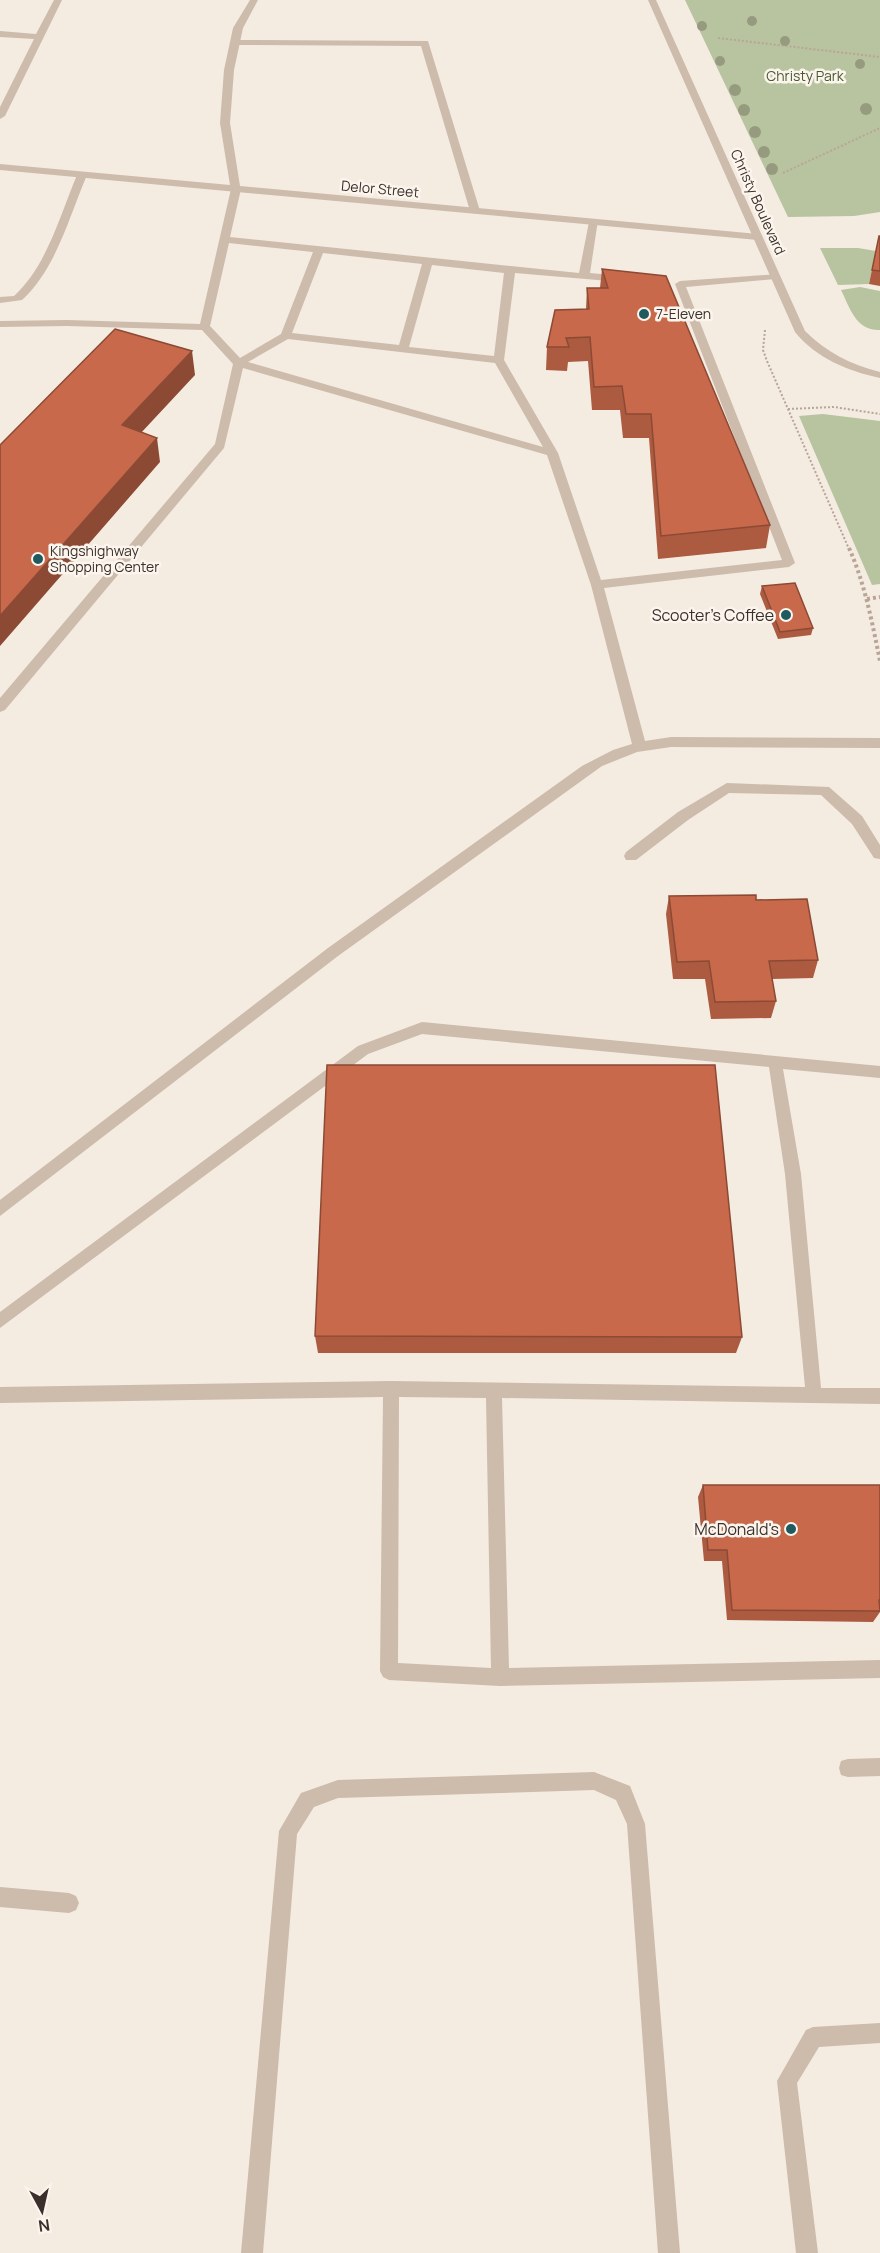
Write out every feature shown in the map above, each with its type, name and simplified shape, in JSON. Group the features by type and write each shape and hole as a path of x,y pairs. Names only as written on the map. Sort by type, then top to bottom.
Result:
{"street":[{"path":"0,116 58,0"},
{"path":"205,327 236,189 225,123 229,70 238,28 254,0"},
{"name":"Christy Boulevard","path":"652,0 800,332 810,343 841,362 880,375"},
{"path":"0,34 39,37"},
{"path":"235,42 425,43 475,211"},
{"name":"Delor Street","path":"0,167 758,237"},
{"path":"0,300 12,301 20,297 35,280 82,174"},
{"path":"584,276 594,222"},
{"path":"225,239 510,270 637,280"},
{"path":"286,336 319,249"},
{"path":"403,349 428,261"},
{"path":"510,270 500,360 552,453 597,585 639,744"},
{"path":"597,585 789,563 674,284 775,276"},
{"path":"0,324 67,323 205,327 239,363 552,453"},
{"path":"0,707 220,445 239,363 286,336 500,360"},
{"path":"0,1209 333,952 587,769 614,753 639,744 880,743"},
{"path":"631,856 683,816 727,789 824,790 857,820 879,854"},
{"path":"0,1321 363,1050 422,1028 880,1072"},
{"path":"775,1062 793,1174 814,1396"},
{"path":"0,1395 391,1389 880,1396"},
{"path":"391,1389 389,1671 500,1677 880,1669"},
{"path":"494,1390 500,1677"},
{"path":"848,1768 880,1767"},
{"path":"252,2253 288,1831 308,1800 338,1789 594,1781 623,1793 636,1824 669,2253"},
{"path":"0,1897 69,1903"},
{"path":"807,2253 787,2081 813,2037 880,2033"}],"path":[{"path":"718,38 880,57"},
{"path":"783,173 880,128"},
{"path":"775,276 763,350 858,569 880,661"},
{"path":"788,409 815,406 851,408 880,414"},
{"path":"867,599 880,597"}],"green space":[{"name":"Christy Park","path":"685,0 880,0 880,212 854,216 788,217"},
{"path":"820,248 858,248 876,251 869,284 838,285"},
{"path":"860,287 880,291 880,330 865,327 859,323 841,290"},
{"path":"823,414 880,421 880,584 872,585 799,416"}],"building":[{"path":"880,236 880,271 872,270"},
{"path":"602,269 666,276 770,525 661,536 651,414 626,414 622,386 594,387 590,337 566,338 569,347 547,347 555,310 589,309 587,288 608,288"},
{"name":"Kingshighway Shopping Center","path":"115,329 192,351 122,425 157,438 0,616 0,445"},
{"name":"Scooter's Coffee","path":"795,583 813,628 780,632 762,586"},
{"path":"756,895 756,900 807,899 818,960 769,961 776,1001 715,1002 709,961 677,962 669,896"},
{"path":"327,1065 715,1065 742,1337 315,1336"},
{"name":"McDonald's","path":"703,1485 880,1485 880,1611 732,1610 727,1550 708,1550"}],"place":[{"name":"7-Eleven","path":"644,314"},
{"name":"Kingshighway Shopping Center","path":"38,559"},
{"name":"Scooter's Coffee","path":"786,615"},
{"name":"McDonald's","path":"791,1529"}]}
